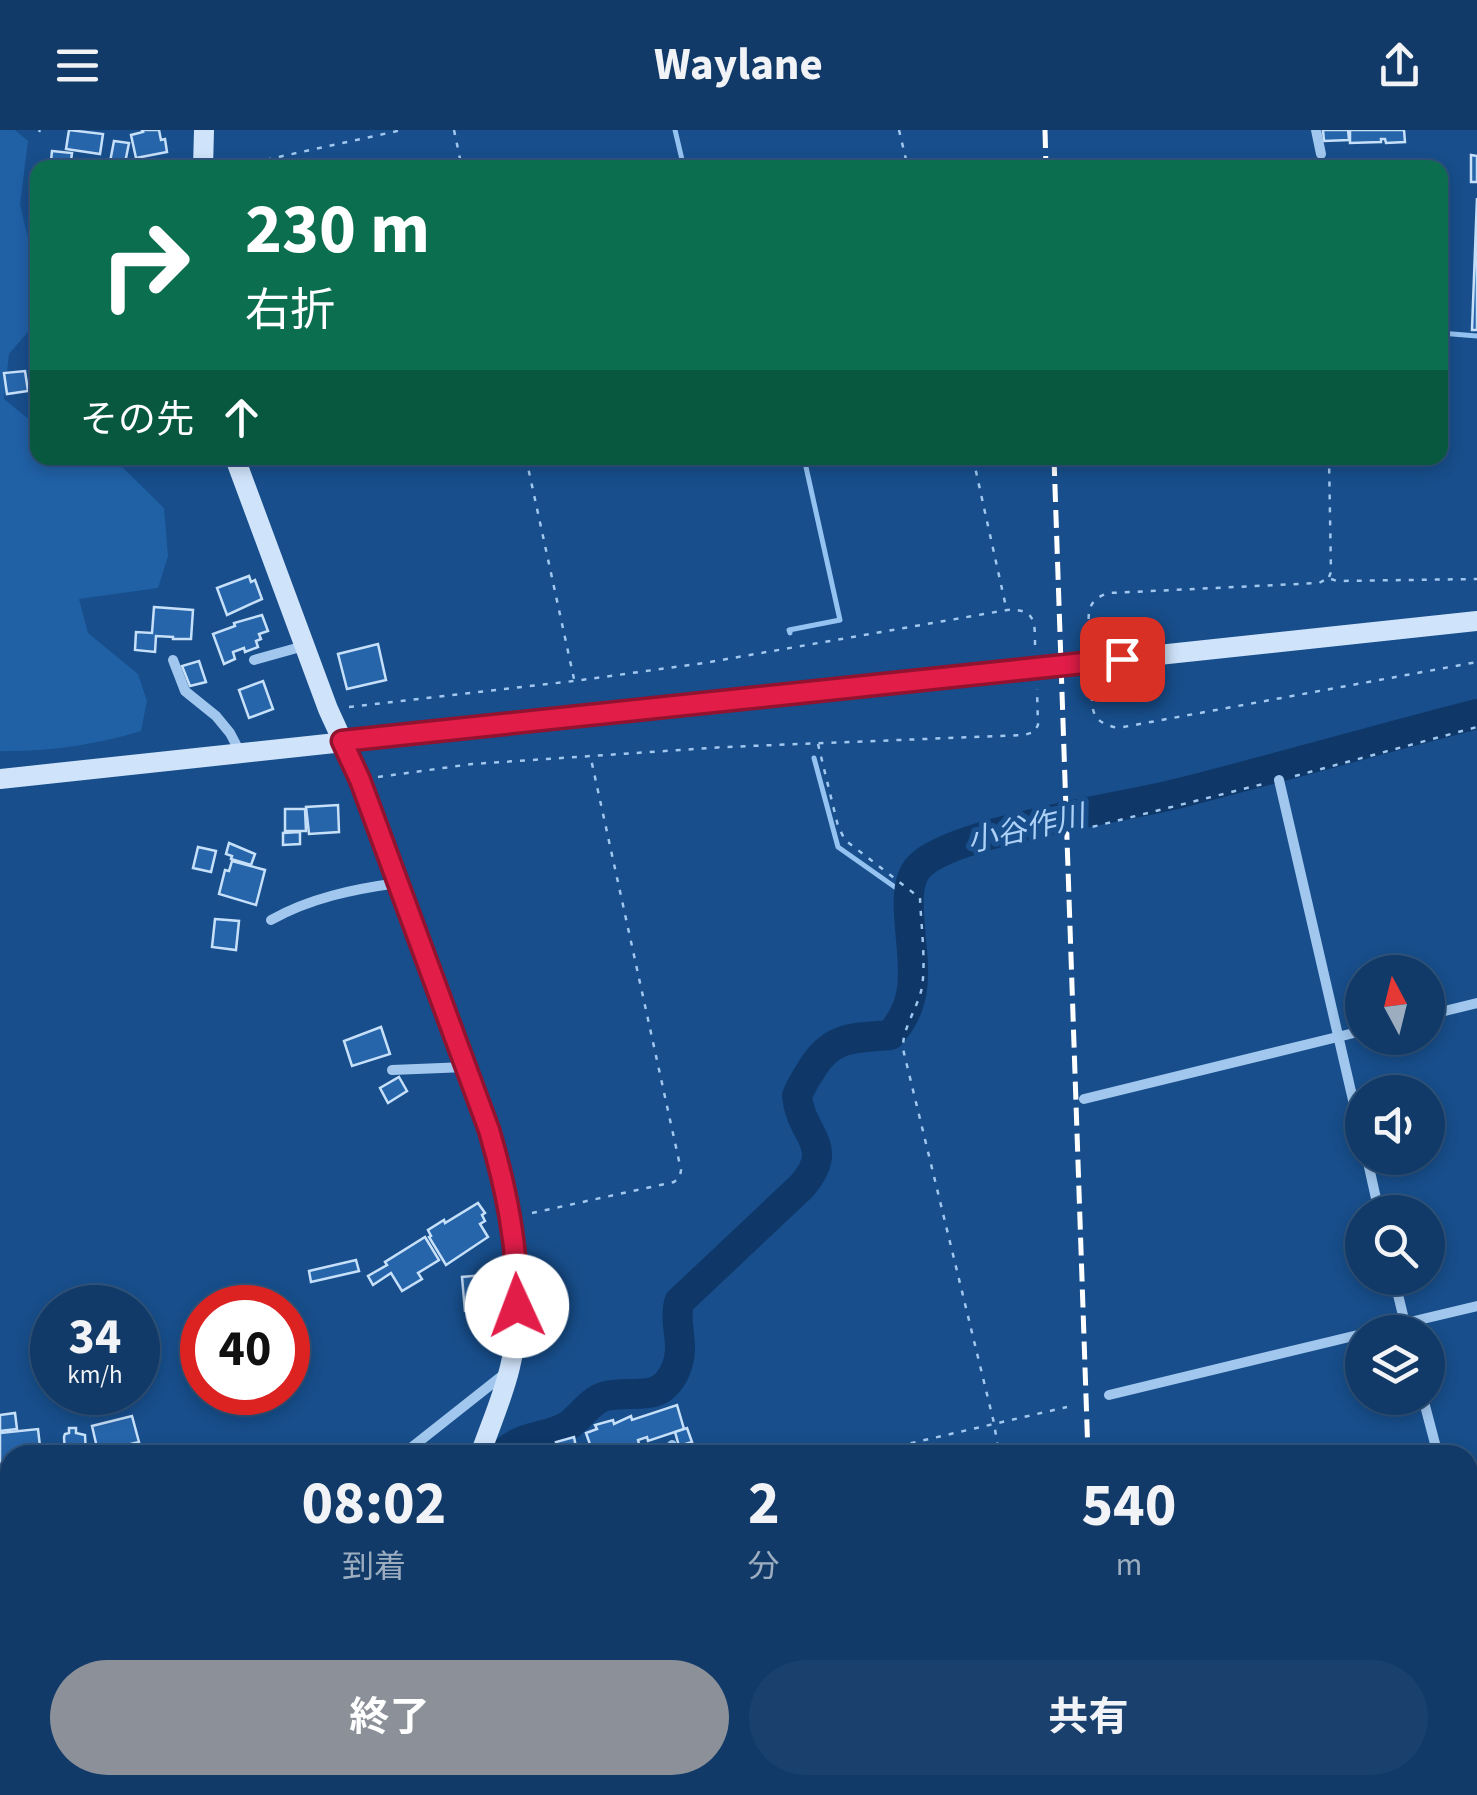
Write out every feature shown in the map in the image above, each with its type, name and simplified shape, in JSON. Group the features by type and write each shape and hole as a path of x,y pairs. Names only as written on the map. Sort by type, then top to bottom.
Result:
{"street":[{"path":"203,160 204,130"},
{"path":"1316,130 1322,154"},
{"path":"238,465 304,646 360,780 502,1172 518,1279 514,1346 483,1445"},
{"path":"0,779 1477,621"},
{"path":"254,660 304,646"},
{"path":"172,660 185,690 216,716 240,752"},
{"path":"1279,780 1348,1075"},
{"path":"271,920 315,900 398,884"},
{"path":"1445,1011 1477,1003"},
{"path":"1084,1099 1345,1035"},
{"path":"392,1070 466,1067"},
{"path":"1445,1316 1477,1306"},
{"path":"1109,1396 1345,1338"},
{"path":"415,1445 510,1369"},
{"path":"1428,1415 1436,1445"}],"path":[{"path":"265,160 402,130"},
{"path":"454,130 460,160"},
{"path":"899,130 906,160"},
{"path":"528,465 574,681"},
{"path":"974,465 1007,610"},
{"path":"1328,578 1332,572 1329,465"},
{"path":"818,744 838,826 846,840 920,898 922,984 903,1038 903,1049 997,1445"},
{"path":"510,1218 674,1182 682,1170 590,758"},
{"path":"902,1445 1067,1407"}],"shaded area":[{"path":"0,130 15,130 28,141 20,205 30,246 30,329 9,354 4,399 30,420 30,465 122,467 164,508 168,556 158,588 79,599 88,633 138,674 147,701 141,731 89,744 0,751"}],"building":[{"path":"69,130 103,134 100,154 66,149"},
{"path":"159,130 167,152 136,158 131,135"},
{"path":"1323,130 1348,130 1349,140 1324,141"},
{"path":"1350,130 1404,130 1405,142 1386,143 1381,139 1350,143"},
{"path":"114,141 129,143 126,160 110,160"},
{"path":"52,151 72,153 71,160 51,160"},
{"path":"1471,155 1477,156 1477,182 1471,182"},
{"path":"1477,198 1477,330 1472,330"},
{"path":"25,371 28,391 7,394 4,373"},
{"path":"249,576 251,582 255,580 262,599 227,615 217,588"},
{"path":"154,607 193,610 191,639 156,636 155,652 135,650 136,632 152,633"},
{"path":"262,615 268,631 259,634 258,647 233,652 235,659 224,664 213,634"},
{"path":"378,644 386,680 347,689 338,654"},
{"path":"199,661 206,682 190,686 182,666"},
{"path":"263,681 273,709 249,718 239,690"},
{"path":"338,805 339,832 309,834 306,807"},
{"path":"285,809 305,809 306,831 285,831"},
{"path":"300,832 300,844 283,845 283,833"},
{"path":"229,843 255,854 251,865 226,854"},
{"path":"198,847 216,851 211,872 193,868"},
{"path":"232,861 265,870 256,905 219,894 225,870 229,871"},
{"path":"215,919 239,921 236,950 212,947"},
{"path":"381,1027 390,1054 352,1066 344,1041"},
{"path":"399,1077 407,1091 388,1103 380,1088"},
{"path":"478,1203 485,1213 485,1221 480,1224 488,1237 446,1265 428,1230"},
{"path":"425,1237 439,1260 418,1273 422,1279 402,1291 391,1273 373,1285 368,1276"},
{"path":"356,1260 359,1271 311,1282 309,1271"},
{"path":"483,1275 483,1281 490,1280 492,1309 465,1311 462,1277"},
{"path":"677,1405 684,1429 648,1441 647,1437 638,1440 636,1445 590,1445 586,1433 597,1429 595,1425 613,1420 614,1424 631,1416 632,1420"},
{"path":"15,1413 17,1429 0,1431 0,1415"},
{"path":"132,1416 139,1442 96,1445 92,1426"},
{"path":"69,1428 76,1428 76,1433 85,1435 86,1445 64,1445 65,1434"},
{"path":"687,1428 692,1442 679,1445 675,1432"},
{"path":"38,1429 40,1445 0,1445 0,1433"},
{"path":"574,1437 576,1445 557,1445 556,1442"}],"waterway":[{"path":"675,130 682,160"},
{"path":"1448,334 1477,336"},
{"path":"790,633 789,630 840,620 806,465"},
{"name":"小谷作川","path":"514,1445 569,1425 600,1398 654,1392 669,1382 680,1353 679,1302 802,1186 812,1172 817,1150 797,1096 813,1067 837,1044 890,1035 901,1021 908,1007 913,977 910,885 917,869 935,855 1000,832 1184,792 1477,714"},
{"path":"814,758 838,847 909,897"}],"railway":[{"path":"1045,130 1046,160"},
{"path":"1054,465 1088,1445"}],"route":[{"path":"517,1306 518,1279 508,1198 489,1130 360,780 342,741 1122,659"}]}
